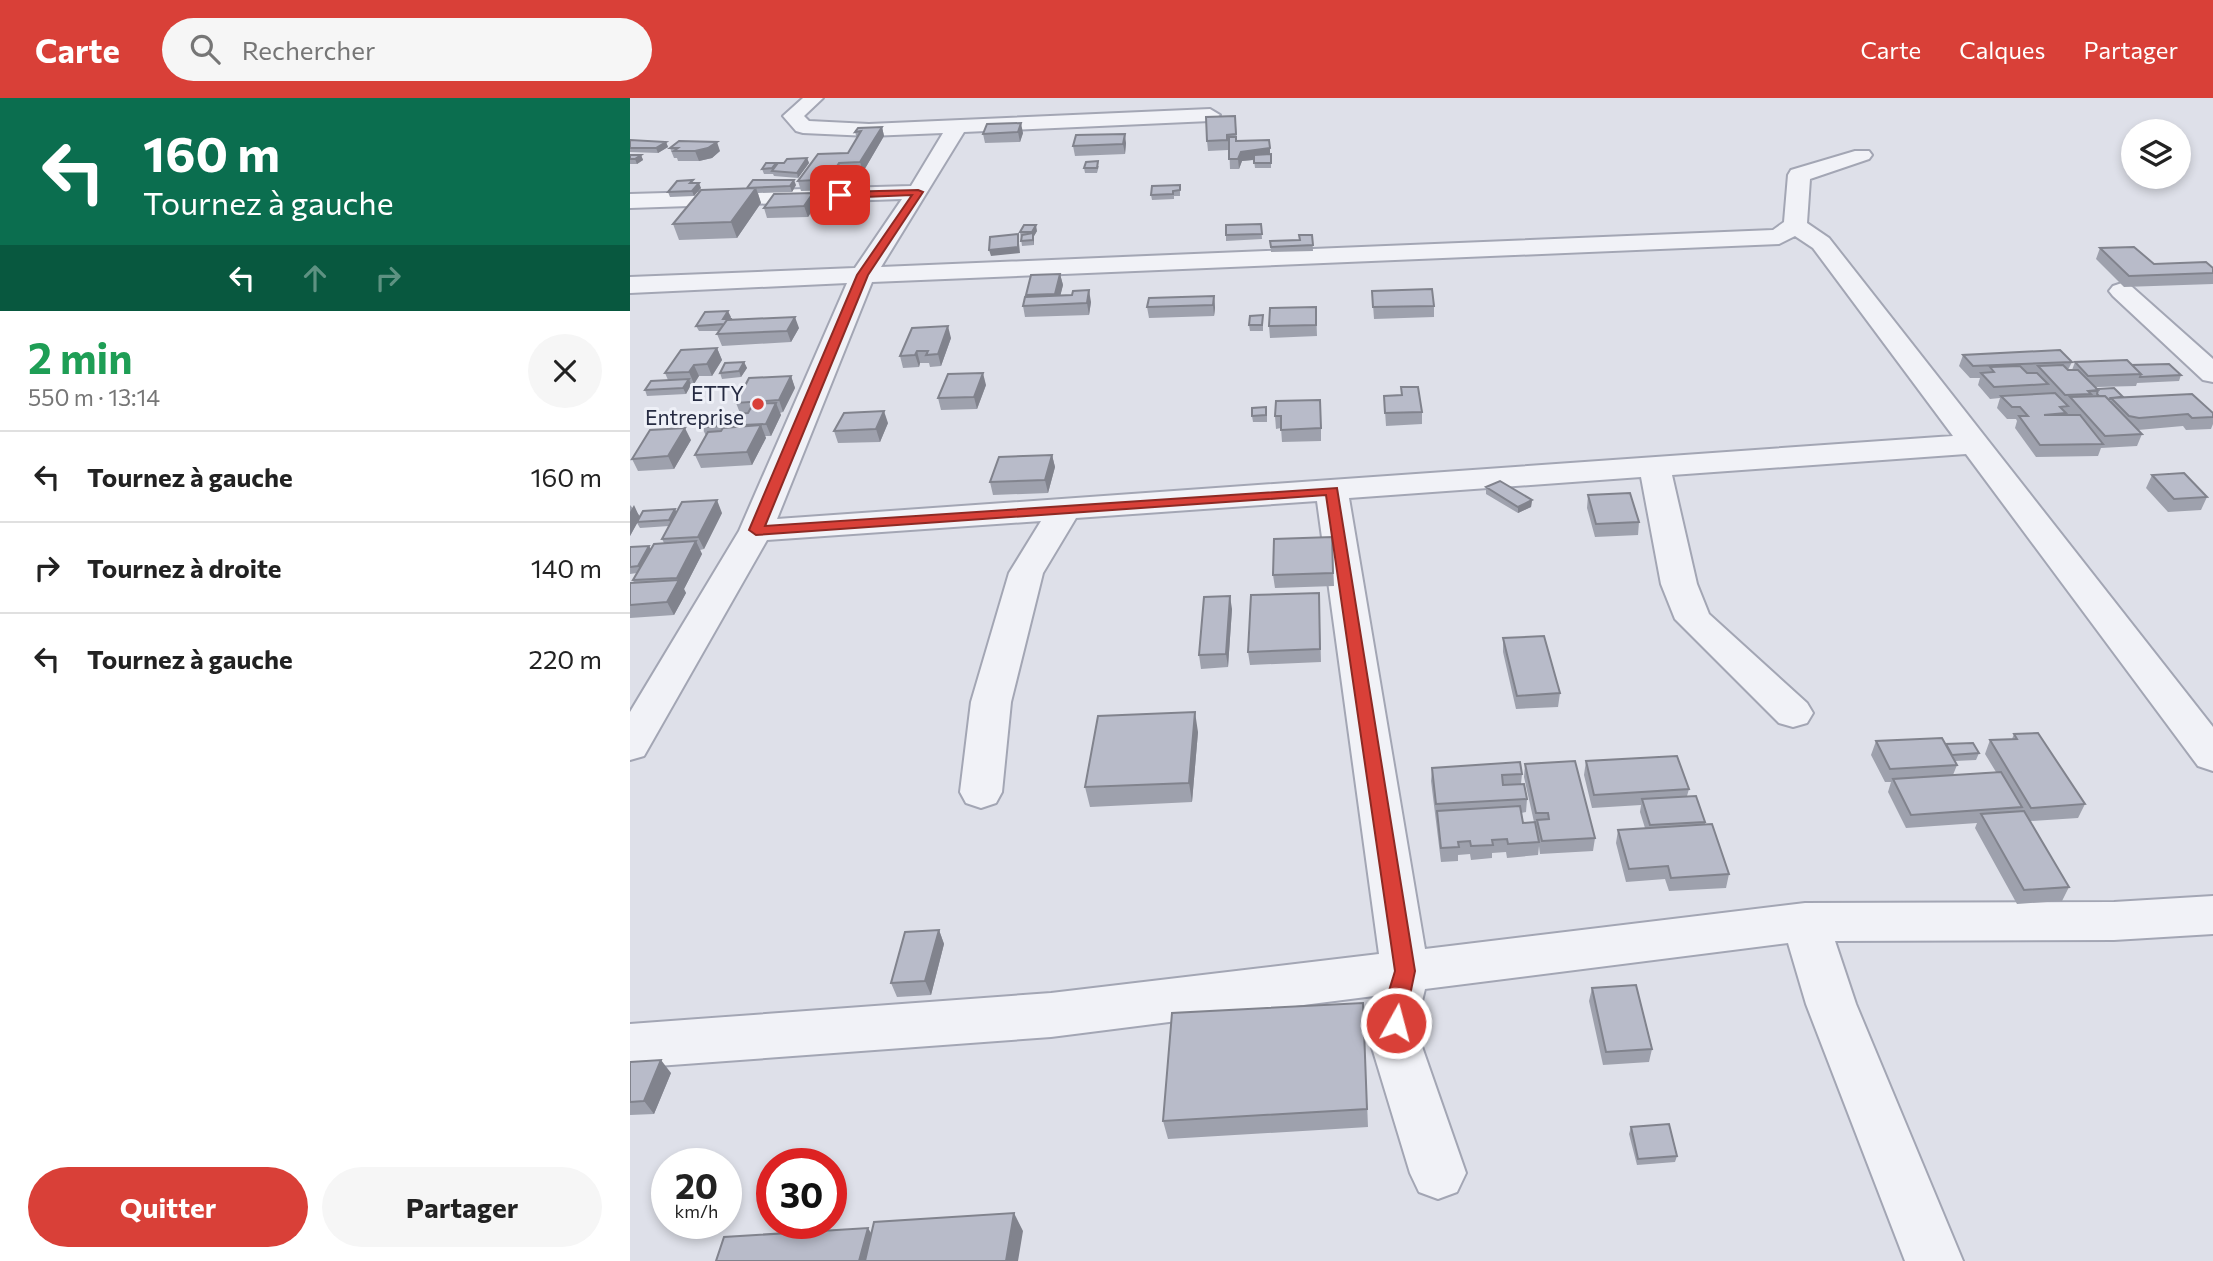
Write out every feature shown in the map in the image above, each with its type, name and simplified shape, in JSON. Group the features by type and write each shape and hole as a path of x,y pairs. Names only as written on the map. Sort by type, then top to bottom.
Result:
{"street":[{"path":"814,98 793,116 803,127 869,130 1210,115"},
{"path":"634,732 756,530 863,275 958,125"},
{"path":"630,285 1779,237 1795,225 1799,175 1862,155"},
{"path":"630,201 918,192"},
{"path":"1795,225 1821,243 2213,756"},
{"path":"2122,291 2213,374"},
{"path":"756,530 1975,444"},
{"path":"1655,467 1679,583 1693,619 1793,713"},
{"path":"1332,491 1405,971 1396,1005 1395,1041 1438,1173"},
{"path":"981,792 991,702 1026,573 1065,508"},
{"path":"630,1046 1051,1015 1805,922 2114,921 2213,915"},
{"path":"1805,922 1831,1004 1934,1261"}],"building":[{"path":"1235,116 1236,134 1227,135 1227,140 1207,141 1206,117"},
{"path":"1021,123 1018,132 983,134 987,124"},
{"path":"882,127 860,162 839,163 834,171 839,171 834,179 798,181 818,154 848,153 861,131 855,132 858,128"},
{"path":"1125,134 1123,144 1073,146 1076,135"},
{"path":"1229,137 1236,137 1236,141 1269,140 1270,148 1241,152 1238,159 1229,159"},
{"path":"630,140 666,142 656,148 630,148"},
{"path":"679,141 717,142 708,148 695,151 674,151 678,148 670,148"},
{"path":"1271,154 1271,163 1254,163 1254,155"},
{"path":"630,155 641,155 630,159"},
{"path":"807,158 797,173 772,171 778,163 784,163 787,159"},
{"path":"1098,161 1097,168 1084,168 1086,162"},
{"path":"766,163 776,163 772,168 762,169"},
{"path":"693,180 690,183 699,183 692,191 668,192 677,181"},
{"path":"753,180 794,180 790,186 747,188"},
{"path":"1180,185 1180,190 1173,191 1173,194 1151,195 1152,186"},
{"path":"756,188 731,222 673,224 701,190"},
{"path":"813,193 804,206 764,208 774,194"},
{"path":"1261,224 1262,234 1226,235 1226,225"},
{"path":"1024,225 1036,225 1032,232 1020,232"},
{"path":"1033,233 1033,240 1021,241 1022,235"},
{"path":"1018,234 1018,247 989,250 990,237"},
{"path":"1299,235 1312,235 1313,245 1271,247 1270,241 1300,240"},
{"path":"2134,247 2154,264 2206,262 2213,268 2213,273 2129,276 2100,248"},
{"path":"1060,274 1055,294 1026,295 1031,275"},
{"path":"1432,289 1434,306 1373,307 1372,291"},
{"path":"1089,290 1087,303 1023,306 1025,297 1072,295 1073,291"},
{"path":"1214,296 1213,305 1147,307 1149,298"},
{"path":"1316,307 1316,325 1269,326 1270,308"},
{"path":"728,311 723,319 732,319 724,324 696,326 705,312"},
{"path":"1263,315 1262,325 1249,325 1250,316"},
{"path":"795,317 787,331 717,334 727,320"},
{"path":"948,326 938,354 926,355 928,351 917,351 915,355 900,356 912,328"},
{"path":"717,348 707,364 694,365 689,372 665,373 681,350"},
{"path":"2060,350 2072,362 1973,366 1963,355"},
{"path":"2127,360 2141,374 2088,376 2075,362"},
{"path":"744,362 739,371 720,373 725,363"},
{"path":"2169,364 2181,375 2140,377 2141,374 2132,365"},
{"path":"2063,365 2068,370 2078,370 2098,390 2088,391 2091,394 2065,395 2038,366"},
{"path":"2020,366 2027,373 2037,373 2048,384 1994,387 1981,373 1994,372 1990,367"},
{"path":"983,373 974,397 938,398 948,374"},
{"path":"791,376 779,400 736,403 749,378"},
{"path":"689,379 683,388 645,390 651,381"},
{"path":"1401,387 1418,387 1422,412 1385,413 1384,396 1402,395"},
{"path":"2114,388 2123,397 2109,400 2097,394 2097,389"},
{"path":"2055,393 2068,406 2060,407 2066,413 2044,415 2080,415 2103,444 2040,445 2019,416 2028,416 2020,407 2012,407 2001,396"},
{"path":"2192,394 2213,413 2213,417 2192,418 2188,414 2139,418 2129,416 2111,398"},
{"path":"2105,396 2142,434 2105,436 2070,397"},
{"path":"1320,400 1321,428 1281,430 1281,416 1275,416 1276,401"},
{"path":"776,403 766,424 702,427 709,415 748,413 753,404"},
{"path":"1266,407 1266,415 1252,416 1252,408"},
{"path":"884,411 876,429 834,431 844,413"},
{"path":"761,425 747,452 695,455 708,432"},
{"path":"685,428 668,456 632,459 650,430"},
{"path":"1052,455 1045,480 990,482 999,457"},
{"path":"2184,473 2207,497 2174,499 2152,475"},
{"path":"1500,481 1532,500 1518,507 1486,487"},
{"path":"1630,493 1639,522 1596,524 1588,495"},
{"path":"717,500 698,537 662,539 682,502"},
{"path":"675,509 669,520 637,522 643,511"},
{"path":"1332,537 1333,573 1273,575 1274,539"},
{"path":"696,541 677,578 633,580 654,544"},
{"path":"649,546 638,566 630,567 630,547"},
{"path":"679,580 667,602 630,605 630,583"},
{"path":"1319,593 1320,649 1248,652 1251,595"},
{"path":"1230,596 1226,654 1199,655 1204,597"},
{"path":"1544,636 1560,693 1517,696 1503,638"},
{"path":"1195,712 1189,783 1085,787 1098,716"},
{"path":"2038,733 2085,804 2031,808 1990,740 2017,739 2014,734"},
{"path":"1942,738 1957,765 1890,769 1876,741"},
{"path":"1973,743 1979,753 1952,755 1946,744"},
{"path":"1677,756 1689,789 1594,795 1586,761"},
{"path":"1575,761 1595,838 1542,841 1537,820 1549,819 1548,813 1536,813 1525,764"},
{"path":"1520,762 1522,774 1502,775 1503,785 1524,784 1527,799 1436,804 1432,768"},
{"path":"2001,772 2022,807 1911,815 1893,779"},
{"path":"1696,796 1705,822 1650,825 1642,799"},
{"path":"1520,806 1523,823 1535,822 1539,842 1508,844 1507,839 1492,840 1493,845 1471,846 1470,841 1458,842 1459,847 1441,848 1437,811"},
{"path":"2024,811 2069,887 2024,890 1981,814"},
{"path":"1712,824 1729,874 1671,878 1668,866 1629,869 1618,830"},
{"path":"939,930 925,981 891,983 905,932"},
{"path":"1636,985 1652,1049 1606,1052 1592,988"},
{"path":"1363,1003 1367,1109 1163,1121 1172,1013"},
{"path":"661,1060 644,1101 630,1102 630,1062"},
{"path":"1669,1124 1677,1156 1638,1159 1631,1127"},
{"path":"1014,1213 1006,1261 865,1261 874,1222"},
{"path":"868,1228 859,1261 716,1261 723,1239 742,1239 742,1236 756,1235 756,1239 847,1239 847,1229"}],"place":[{"name":"ETTY Entreprise","path":"758,404"}],"route":[{"path":"840,195 918,192 863,275 756,530 1332,491 1405,971 1396,1005 1396,1023"}]}
